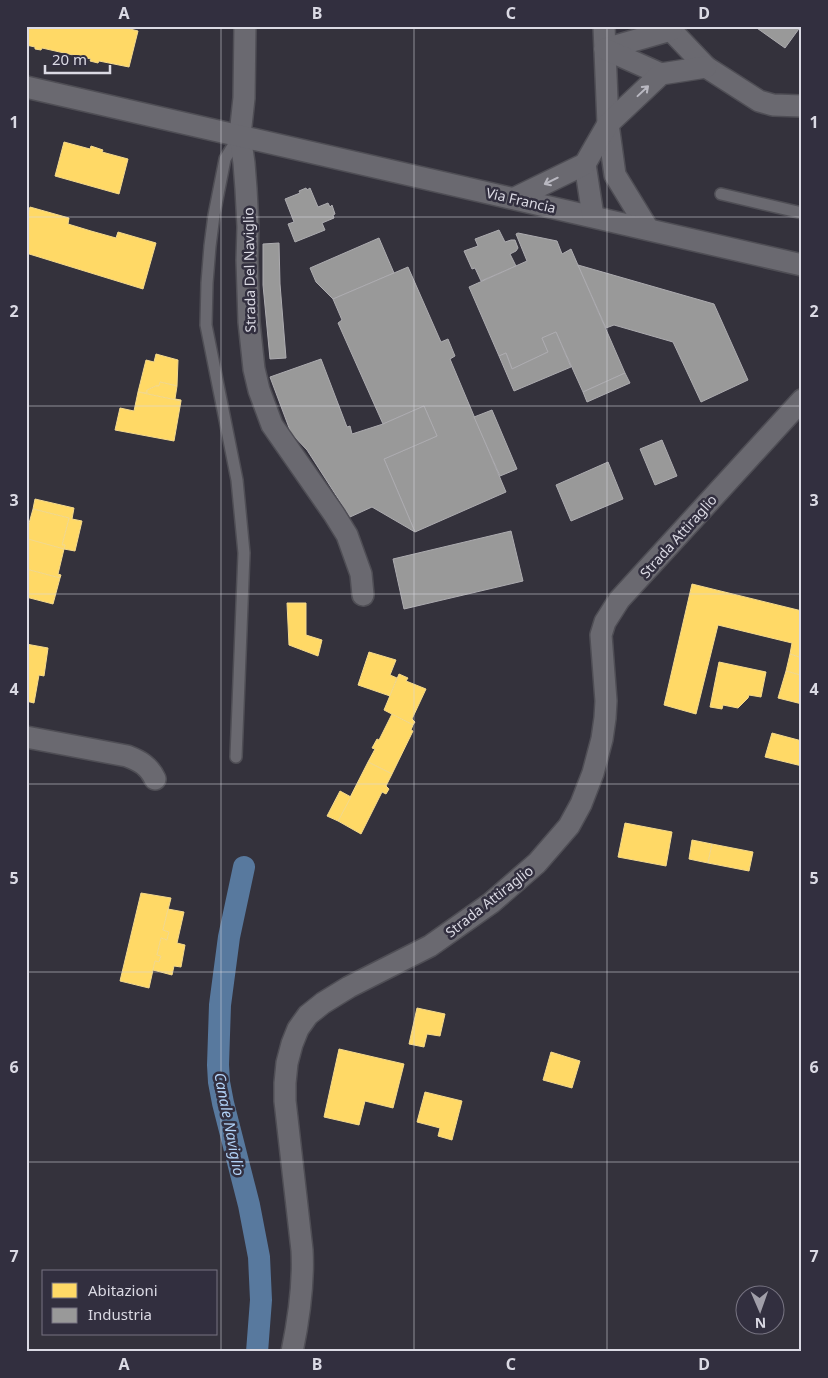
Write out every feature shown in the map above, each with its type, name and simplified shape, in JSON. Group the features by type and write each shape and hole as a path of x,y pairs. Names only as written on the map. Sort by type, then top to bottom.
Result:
{"street":[{"name":"Strada Del Naviglio","path":"245,26 244,98 240,135 244,163 248,227 249,322 254,369 259,390 272,425 347,535 361,574 364,595"},
{"path":"604,26 608,124 614,175 648,229"},
{"path":"605,49 669,28 706,67 759,101 773,105 802,106"},
{"path":"605,49 661,74 706,67"},
{"path":"515,198 585,164 608,124 661,74"},
{"path":"26,87 240,135"},
{"name":"Via Francia","path":"240,135 802,265"},
{"path":"585,164 593,216"},
{"path":"593,216 614,175"},
{"name":"Strada Attiraglio","path":"292,1352 299,1316 303,1270 285,1101 285,1083 287,1063 298,1029 308,1015 322,1002 430,946 491,903 537,863 569,826 581,804 593,774 602,739 606,701 601,634 605,622 619,600 802,400"},
{"path":"26,737 126,756 138,760 147,766 155,779"}],"lane":[{"path":"236,757 244,553 237,480 206,325 206,307 210,246 220,181 225,159 240,135"},
{"path":"721,194 802,213"}],"building: Abitazioni":[{"path":"26,26 118,26 138,31 129,67 99,61 98,63 90,61 91,59 42,48 41,50 35,49 35,47 26,45"},
{"path":"64,142 90,149 91,146 103,150 102,152 128,159 119,194 55,176"},
{"path":"30,207 69,218 68,224 91,231 116,238 118,232 156,243 143,289 26,253 26,221"},
{"path":"156,354 178,360 177,386 160,382 159,386 147,390 147,393 138,392 146,360 154,362"},
{"path":"160,382 177,386 175,399 181,401 138,392 147,393 147,390 159,386"},
{"path":"138,392 181,401 174,441 115,430 120,408 134,411"},
{"path":"35,499 74,508 72,519 82,521 75,551 64,549 65,545 62,545 69,518 33,509"},
{"path":"33,509 69,518 62,545 65,545 64,549 26,539"},
{"path":"28,539 64,549 58,574 61,575 60,578 26,569 26,546"},
{"path":"26,569 60,578 53,604 26,597"},
{"path":"692,584 802,611 802,658 790,654 792,643 718,625 696,714 664,705"},
{"path":"287,603 306,603 306,635 322,640 318,656 289,645"},
{"path":"26,644 48,648 44,676 39,675 34,703 26,701"},
{"path":"369,652 396,660 390,675 397,678 390,696 358,685"},
{"path":"790,654 802,658 800,675 786,671"},
{"path":"719,662 766,672 761,697 749,695 738,708 723,705 722,709 710,707"},
{"path":"802,666 802,704 778,698 786,671 800,675"},
{"path":"399,674 408,678 406,681 426,689 412,719 415,722 413,725 384,710"},
{"path":"392,714 413,725 411,730 413,731 392,774 368,762 375,749 372,748 377,739 379,740"},
{"path":"772,733 802,741 802,766 765,757"},
{"path":"368,762 392,774 386,786 389,789 386,794 382,792 361,834 338,821"},
{"path":"340,791 351,797 338,821 327,816"},
{"path":"625,823 672,832 666,866 618,857"},
{"path":"692,840 712,844 708,863 689,859"},
{"path":"712,844 753,852 749,871 708,863"},
{"path":"141,893 171,898 163,930 169,932 167,940 161,938 157,955 161,956 159,962 155,961 149,988 120,981"},
{"path":"168,909 184,912 177,943 185,945 181,967 174,966 172,975 153,970 155,961 159,962 161,956 157,955 161,938 167,940 169,932 163,930"},
{"path":"417,1008 445,1014 440,1036 427,1034 424,1047 409,1044"},
{"path":"339,1049 404,1064 393,1108 365,1101 359,1125 324,1117"},
{"path":"551,1052 580,1061 572,1088 543,1080"},
{"path":"425,1092 462,1101 452,1140 438,1136 440,1128 417,1122"}],"building: Industria":[{"path":"754,26 801,26 785,48"},
{"path":"306,188 307,190 310,188 318,207 328,203 330,207 332,205 335,214 333,215 334,218 322,223 325,230 295,242 288,224 294,222 285,199 300,193 299,191"},
{"path":"499,230 505,242 515,240 518,248 510,254 516,266 481,281 475,268 472,269 464,251 478,246 475,239"},
{"path":"516,234 557,241 562,254 571,249 625,373 583,392 556,332 542,338 548,352 512,369 506,353 499,356 469,287 527,261"},
{"path":"379,238 394,273 333,299 316,282 310,268"},
{"path":"279,243 286,358 270,359 263,285 263,244"},
{"path":"578,265 714,304 748,380 701,402 673,342 614,325 606,328"},
{"path":"408,267 441,342 448,339 455,356 450,359 506,492 415,532 384,459 437,436 424,406 383,424 338,323 342,320 333,299"},
{"path":"556,332 571,367 514,391 499,356 506,353 512,369 548,352 542,338"},
{"path":"321,359 347,427 350,426 352,434 383,424 424,406 437,436 384,459 415,532 372,507 350,517 307,450 291,433 270,377"},
{"path":"625,373 630,383 587,402 583,392"},
{"path":"492,410 517,469 500,476 474,417"},
{"path":"662,440 677,476 655,485 640,449"},
{"path":"608,462 623,499 571,521 556,485"},
{"path":"511,531 523,581 404,609 393,559"}],"waterway":[{"name":"Canale Naviglio","path":"244,867 229,937 220,1005 218,1065 223,1103 249,1205 259,1257 261,1300 257,1352"}]}
